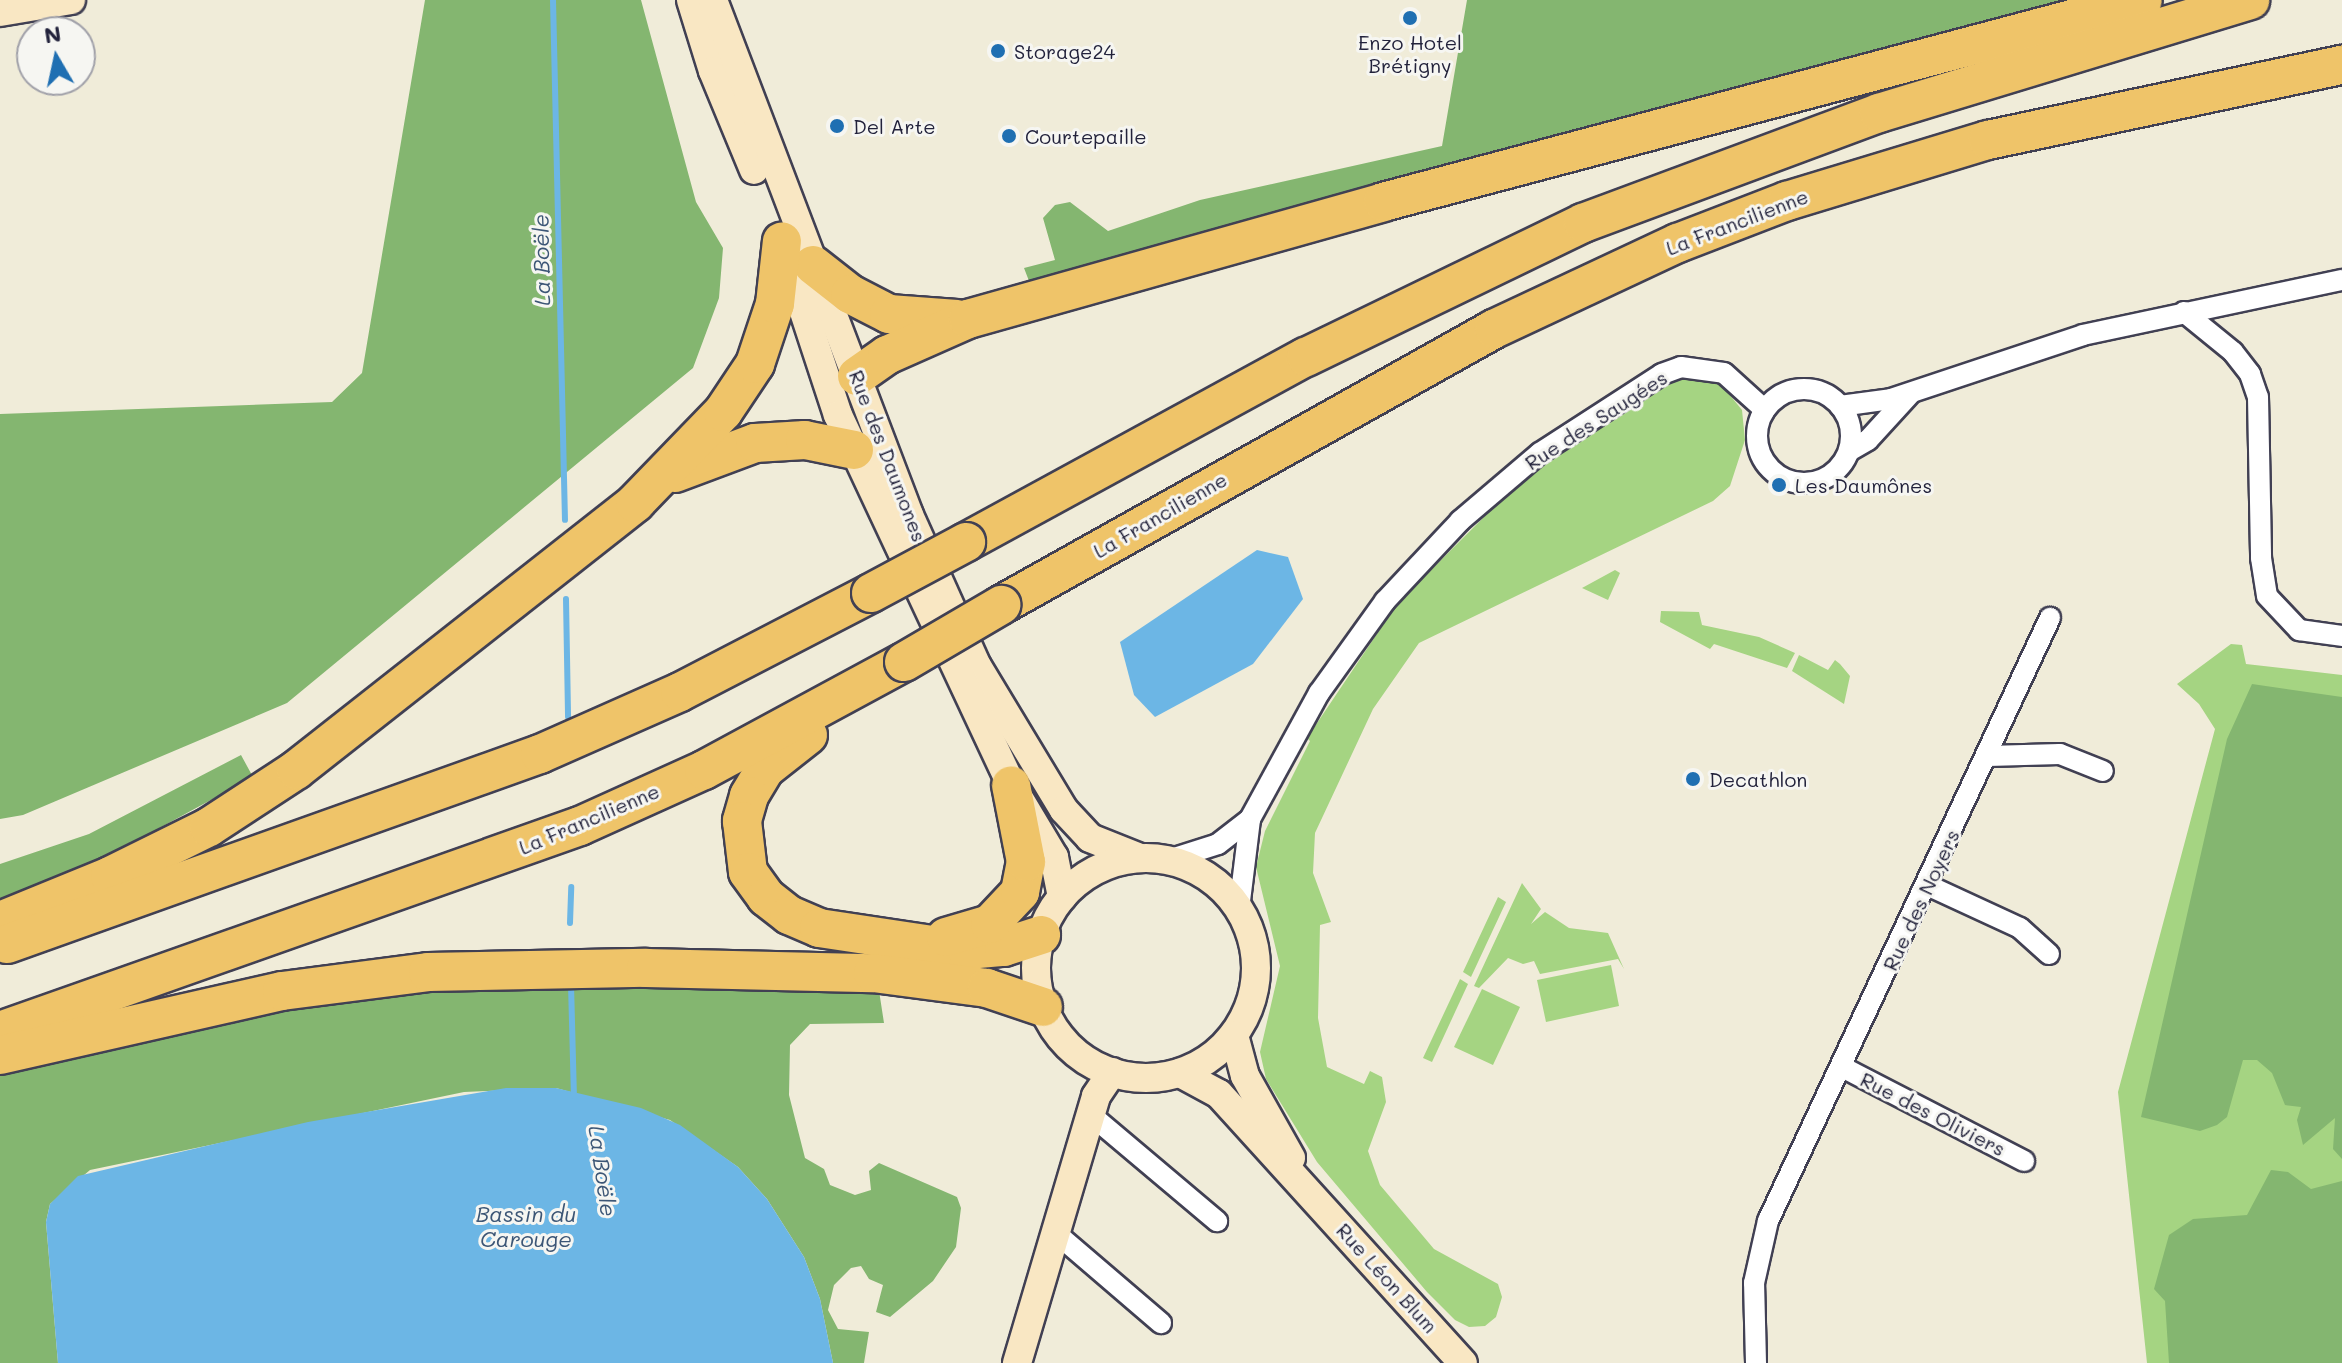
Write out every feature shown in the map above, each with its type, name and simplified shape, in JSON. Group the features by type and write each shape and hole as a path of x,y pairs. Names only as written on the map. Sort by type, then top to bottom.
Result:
{"highway":[{"path":"857,376 887,355 968,319 1383,202 2143,0"},
{"path":"0,946 540,754 680,692 871,593 1306,357 1583,223 1879,113 2250,0"},
{"name":"La Francilienne","path":"0,1031 580,826 704,770 904,662 1494,329 1678,243 1801,197 1988,140 2342,65"},
{"path":"0,921 110,876 209,827 296,770 662,479 723,412 755,364 775,304 782,241"},
{"path":"813,265 850,294 889,314 968,319"},
{"path":"662,479 755,443 805,440 854,450"},
{"path":"869,681 853,706 765,769 749,796 741,846 748,872 789,915 834,930 924,941 967,950 1004,947 1041,935"},
{"path":"924,941 990,924 1020,892 1026,862 1011,785"},
{"path":"0,1055 282,991 428,972 646,968 873,973 987,988 1043,1007"}],"main road":[{"path":"0,12 71,0"},
{"name":"Rue des Daumones","path":"691,0 713,71 782,241 838,415 1011,785 1054,857 1062,897"},
{"name":"Rue des Daumones","path":"713,0 890,466 938,583 1028,755 1090,838 1154,859"},
{"path":"838,415 857,376"},
{"path":"854,450 890,466"},
{"path":"1154,859 1215,882 1239,909 1256,965 1250,1004 1234,1035 1203,1062 1180,1073 1155,1078 1100,1067 1065,1042 1043,1007 1036,967 1041,935 1062,897 1103,866 1154,859"},
{"name":"Rue Léon Blum","path":"1234,1035 1245,1076 1312,1193"},
{"path":"1017,1363 1057,1234 1093,1105 1100,1067"},
{"name":"Rue Léon Blum","path":"1180,1073 1219,1094 1463,1363"}],"street":[{"path":"1840,406 1910,394 2083,335 2342,280"},
{"path":"2184,312 2233,352 2250,374 2258,397 2261,558 2267,596 2299,630 2342,636"},
{"name":"Rue des Saugées","path":"1239,909 1250,819 1319,693 1385,601 1460,521 1540,453 1644,384 1681,367 1724,373 1765,410"},
{"path":"1849,451 1851,435 1840,406 1827,395 1800,390 1779,396 1765,410 1758,446 1780,477 1811,483 1828,477 1849,451 1868,440 1910,394"},
{"name":"Rue des Noyers","path":"1756,1363 1753,1319 1758,1254 1788,1180 2050,618"},
{"path":"1988,756 2060,754 2103,771"},
{"name":"Rue des Saugées","path":"1154,859 1218,844 1250,819"},
{"path":"1927,885 2020,928 2049,954"},
{"name":"Rue des Oliviers","path":"1842,1067 2024,1161"},
{"path":"1093,1105 1217,1221"},
{"path":"1057,1234 1161,1323"}],"green space":[{"path":"425,0 641,0 696,202 723,248 719,298 693,368 287,703 23,815 0,819 0,414 332,402 362,373"},
{"path":"1467,0 2094,0 1029,281 1024,268 1055,260 1043,218 1055,205 1070,202 1108,231 1200,200 1442,146"},
{"path":"1680,375 1716,378 1742,410 1745,440 1730,486 1713,501 1419,643 1373,709 1315,833 1313,873 1331,922 1320,925 1318,1018 1327,1067 1364,1084 1370,1071 1382,1077 1386,1102 1368,1151 1380,1185 1434,1249 1498,1284 1502,1297 1496,1317 1485,1326 1469,1327 1455,1320 1427,1292 1317,1162 1266,1079 1260,1052 1280,966 1256,867 1265,831 1310,741 1307,738 1397,604 1524,477 1619,410"},
{"path":"1615,570 1620,573 1608,600 1582,588"},
{"path":"1661,611 1699,612 1702,625 1759,637 1795,653 1787,668 1714,644 1710,649 1660,622"},
{"path":"2231,644 2242,645 2246,664 2342,675 2342,1363 2147,1363 2118,1092 2215,729 2199,704 2177,684"},
{"path":"1799,655 1828,670 1835,660 1840,664 1850,676 1844,704 1792,671"},
{"path":"2252,684 2342,697 2342,1159 2333,1149 2335,1118 2303,1145 2297,1120 2301,1107 2285,1105 2272,1073 2257,1060 2243,1060 2227,1117 2217,1125 2200,1131 2141,1117 2227,739"},
{"path":"241,755 253,777 119,850 0,902 0,864 89,834"},
{"path":"1522,883 1541,909 1531,924 1545,912 1569,928 1608,933 1624,969 1618,959 1540,974 1534,961 1523,964 1508,958 1479,988 1474,986"},
{"path":"1498,897 1506,902 1471,977 1463,972"},
{"path":"1611,965 1619,1006 1546,1022 1537,980"},
{"path":"1460,979 1468,984 1432,1062 1423,1058"},
{"path":"878,984 884,1023 810,1024 790,1045 789,1095 805,1158 824,1169 830,1185 855,1195 871,1190 869,1171 879,1163 957,1197 961,1208 956,1247 933,1281 890,1317 876,1312 883,1285 869,1279 861,1266 851,1268 834,1285 828,1310 838,1329 869,1332 864,1363 833,1363 820,1299 804,1257 767,1199 738,1167 670,1120 556,1088 464,1092 90,1170 50,1204 46,1222 58,1363 0,1363 0,1054 340,989"},
{"path":"1482,989 1520,1007 1493,1065 1454,1047"},
{"path":"2271,1170 2288,1172 2311,1189 2342,1181 2342,1363 2169,1363 2165,1301 2154,1289 2169,1235 2193,1219 2247,1215"}],"water":[{"path":"1257,550 1288,557 1303,599 1253,664 1155,717 1134,695 1120,642"},
{"name":"Bassin du Carouge","path":"506,1088 556,1088 641,1108 680,1125 738,1167 767,1199 804,1257 820,1299 833,1363 58,1363 46,1222 50,1204 78,1176 308,1122"}],"waterway":[{"name":"La Boële","path":"553,0 565,520"},
{"name":"La Boële","path":"566,599 568,717"},
{"name":"La Boële","path":"570,923 571,887"},
{"name":"La Boële","path":"571,984 574,1096"}],"place":[{"name":"Enzo Hotel Brétigny","path":"1410,18"},
{"name":"Storage24","path":"998,51"},
{"name":"Del Arte","path":"837,126"},
{"name":"Courtepaille","path":"1009,136"},
{"name":"Les Daumônes","path":"1779,485"},
{"name":"Decathlon","path":"1693,779"}]}
